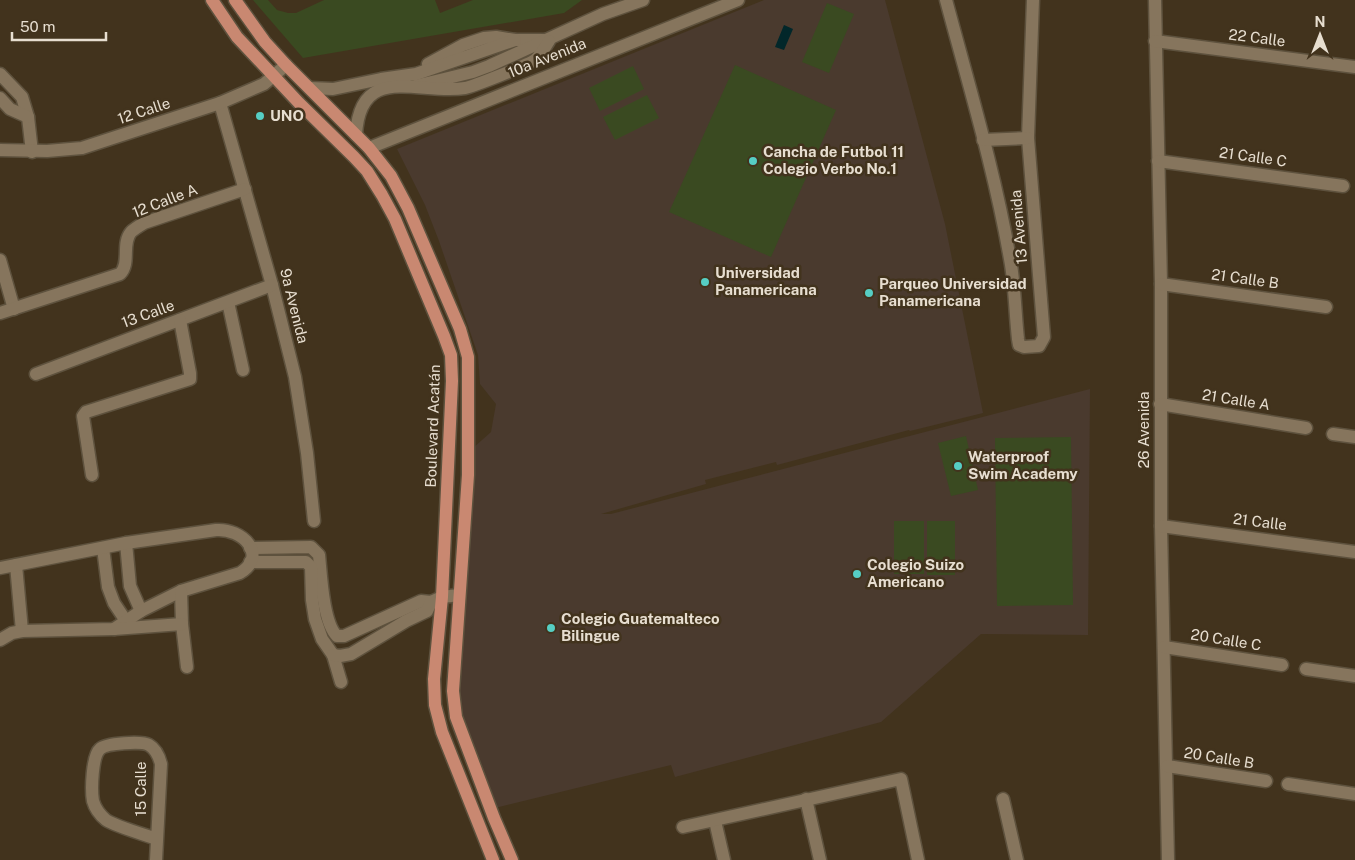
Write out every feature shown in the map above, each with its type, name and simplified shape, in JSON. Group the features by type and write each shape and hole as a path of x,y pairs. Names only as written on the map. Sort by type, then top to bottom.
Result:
{"main road":[{"name":"Boulevard Acatán","path":"212,0 237,37 366,171 382,195 398,228 450,355 452,381 437,599 434,679 436,705 442,732 493,860"},
{"path":"235,0 266,42 286,65 356,135 391,176 408,208 457,320 468,357 468,476 452,691 456,717 512,860"}],"street":[{"path":"603,14 620,0"},
{"path":"356,135 357,119 361,107 371,94 383,88 415,80 473,72 549,40 603,14 643,0"},
{"name":"10a Avenida","path":"368,148 738,0"},
{"name":"13 Avenida","path":"946,0 983,140 1011,261 1018,339 1019,345 1024,347 1039,346 1044,337 1028,138 1033,0"},
{"name":"26 Avenida","path":"1155,0 1160,284 1161,526 1168,860"},
{"path":"310,88 333,89 381,79 415,80 515,40 549,40"},
{"name":"22 Calle","path":"1155,41 1355,68"},
{"name":"12 Calle","path":"0,150 32,152 82,148 220,103 259,87 286,65"},
{"path":"0,74 22,97 28,117 32,152"},
{"path":"0,98 10,109 28,117"},
{"name":"9a Avenida","path":"220,103 272,285 295,377 307,453 314,521"},
{"path":"983,140 1028,138"},
{"name":"21 Calle C","path":"1158,161 1343,186"},
{"name":"12 Calle A","path":"0,314 120,274 125,269 127,238 132,231 144,223 245,189"},
{"path":"0,260 14,309"},
{"name":"21 Calle B","path":"1160,284 1326,307"},
{"name":"13 Calle","path":"36,374 272,285"},
{"path":"228,302 243,370"},
{"path":"92,475 82,416 86,412 190,379 180,320"},
{"name":"21 Calle A","path":"1160,404 1306,428"},
{"path":"1333,434 1355,437"},
{"name":"21 Calle","path":"1161,526 1355,552"},
{"path":"0,568 126,542 223,530 240,535 249,544 252,555 246,569 181,591 141,611 114,629"},
{"path":"126,542 130,586 141,611"},
{"path":"250,548 311,547 319,555 327,628 322,639 333,655 341,682"},
{"path":"103,548 108,587 114,603 126,622"},
{"path":"250,562 306,562 310,564 315,619 336,636 344,636 421,602 459,595"},
{"path":"16,566 22,631"},
{"path":"181,591 182,624 187,667"},
{"path":"333,655 351,654 406,621 427,611 437,599"},
{"path":"0,640 9,634 22,631 114,629 182,624"},
{"name":"20 Calle C","path":"1164,647 1282,665"},
{"path":"1306,669 1355,676"},
{"name":"15 Calle","path":"156,860 161,764 156,752 145,744 109,744 101,748 94,760 93,800 100,813 108,822 157,839"},
{"name":"20 Calle B","path":"1167,766 1266,781"},
{"path":"683,827 901,779 918,860"},
{"path":"1288,784 1355,794"},
{"path":"806,799 820,860"},
{"path":"1003,799 1017,860"},
{"path":"715,821 724,860"}],"shaded area":[{"path":"764,0 885,0 945,224 983,413 909,430 777,465 776,462 705,480 706,484 601,514 611,514 1090,389 1088,635 981,634 881,722 675,777 671,765 491,809 476,768 458,701 473,448 491,432 496,404 480,384 478,355 439,241 425,205 397,149"}],"green space":[{"path":"253,0 268,0 277,10 296,13 324,0 435,0 440,13 473,0 582,0 564,13 303,58"},
{"path":"827,3 854,14 829,73 802,62"},
{"name":"Cancha de Futbol 11 Colegio Verbo No.1","path":"735,65 836,110 771,257 669,212"},
{"path":"633,66 644,89 600,111 589,88"},
{"path":"647,95 659,118 615,140 603,117"},
{"name":"Waterproof Swim Academy","path":"966,436 978,490 951,496 938,443"},
{"path":"1071,437 1073,605 997,606 995,438"},
{"path":"894,521 924,521 924,574 894,574"},
{"path":"927,521 955,521 955,575 927,575"}],"water":[{"path":"784,25 793,29 784,50 775,47"}],"place":[{"name":"UNO","path":"260,116"},
{"name":"Cancha de Futbol 11 Colegio Verbo No.1","path":"753,161"},
{"name":"Universidad Panamericana","path":"705,282"},
{"name":"Parqueo Universidad Panamericana","path":"869,293"},
{"name":"Waterproof Swim Academy","path":"958,466"},
{"name":"Colegio Suizo Americano","path":"857,574"},
{"name":"Colegio Guatemalteco Bilingue","path":"551,628"}]}
